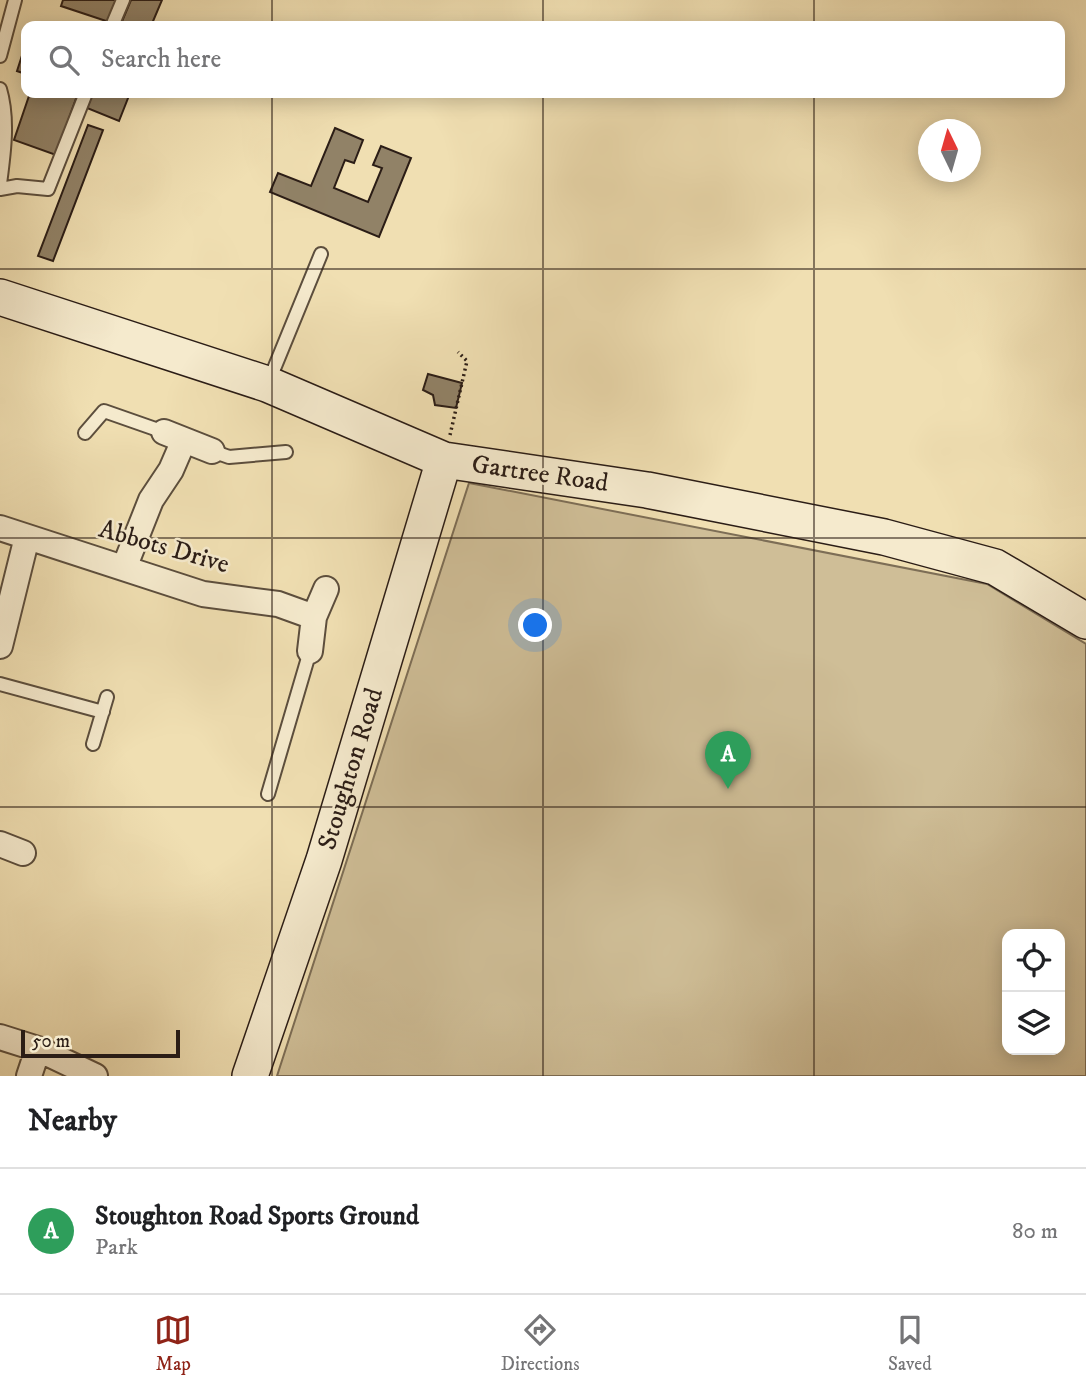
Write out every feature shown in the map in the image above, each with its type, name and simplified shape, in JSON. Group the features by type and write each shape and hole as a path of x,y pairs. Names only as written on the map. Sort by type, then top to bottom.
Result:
{"main road":[{"name":"Gartree Road","path":"0,297 267,384 444,460 647,490 884,537 995,567 1086,621"},
{"name":"Stoughton Road","path":"250,1076 324,860 444,460"}],"street":[{"path":"124,568 151,499 171,470 174,436 212,452"},
{"name":"Abbots Drive","path":"0,528 203,594 278,604 314,617"},
{"path":"0,646 27,537"},
{"path":"310,651 314,617 326,589"},
{"path":"0,844 23,853"},
{"path":"0,1037 38,1049 95,1076"},
{"path":"29,1076 38,1049"}],"lane":[{"path":"0,56 15,0"},
{"path":"114,21 123,0"},
{"path":"0,89 5,107 5,127 0,184"},
{"path":"0,190 17,186 48,189 84,98"},
{"path":"267,384 321,254"},
{"path":"85,433 104,411 174,436"},
{"path":"212,452 229,457 286,452"},
{"path":"268,794 310,651"},
{"path":"0,684 103,712"},
{"path":"93,744 107,697"}],"path":[{"path":"444,460 467,361 458,352"}],"shaded area":[{"path":"469,483 987,584 1086,644 1086,1076 277,1076"}],"building":[{"path":"63,0 119,0 113,21 61,6"},
{"path":"131,0 162,0 153,21 122,21"},
{"path":"28,98 76,98 56,155 14,140"},
{"path":"91,98 128,98 119,121 87,108"},
{"path":"88,125 103,130 53,261 38,256"},
{"path":"335,128 363,140 354,163 345,160 334,188 368,202 382,168 373,165 381,146 411,158 379,237 270,192 278,173 311,186"},
{"path":"428,374 462,383 456,408 435,405 433,395 423,390"}],"place":[{"name":"Stoughton Road Sports Ground","path":"728,789"}]}
